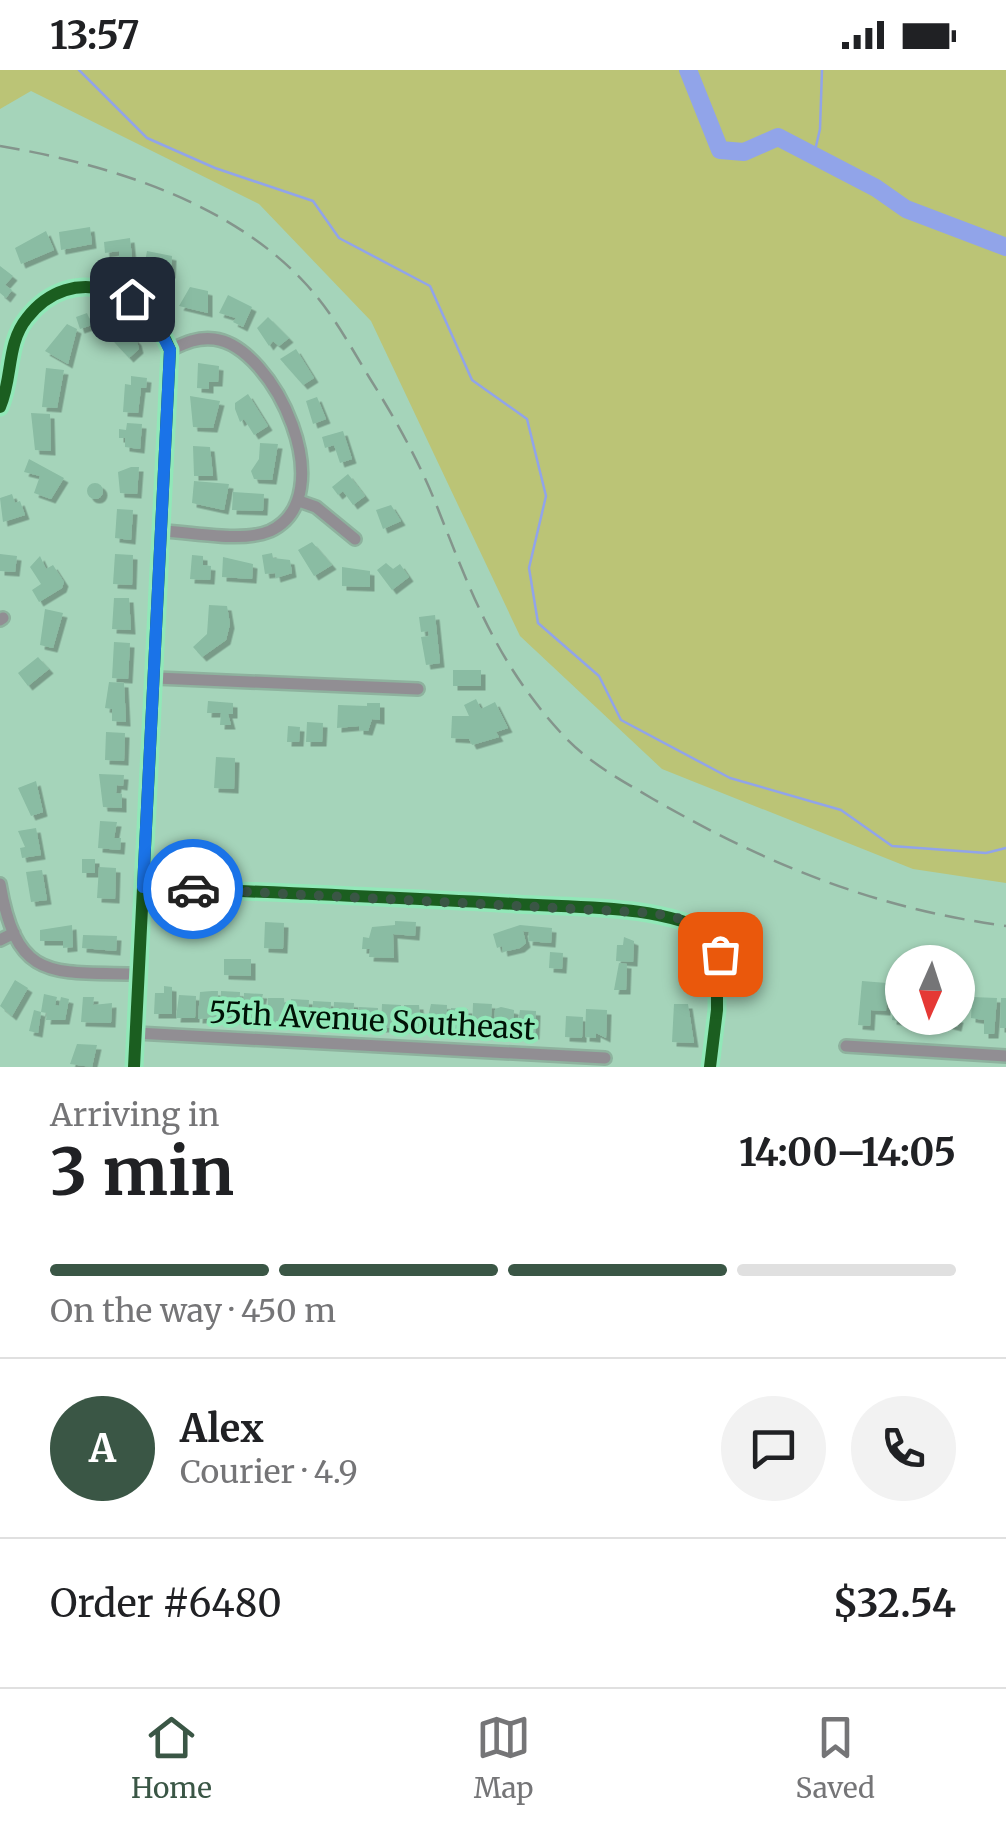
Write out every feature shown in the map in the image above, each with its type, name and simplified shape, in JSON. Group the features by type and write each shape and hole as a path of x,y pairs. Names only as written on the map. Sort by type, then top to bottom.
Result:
{"street":[{"path":"0,407 12,345 26,319 43,302 65,292 110,290 132,299 152,315 170,350 134,1067"},
{"path":"162,531 264,533 274,529 299,501 302,465 298,436 262,375 241,352 218,339 191,340 170,350"},
{"path":"299,501 316,507 354,539"},
{"path":"156,678 418,689"},
{"path":"0,884 14,934 28,958 49,970 136,974"},
{"path":"143,887 550,906 653,913 691,921 717,934 718,991 710,1067"},
{"path":"0,940 14,934"},
{"name":"55th Avenue Southeast","path":"136,1033 606,1058"},
{"path":"846,1046 1006,1056"}],"green space":[{"path":"0,70 1006,70 1006,883 913,869 662,769 520,636 371,321 259,204 31,91 0,109"}],"building":[{"path":"90,227 92,244 61,250 59,232"},
{"path":"46,231 54,250 21,264 15,248"},
{"path":"130,238 133,268 119,269 119,251 105,253 104,242"},
{"path":"147,251 172,256 171,274 143,273"},
{"path":"0,266 13,276 5,285 12,290 6,298 0,293"},
{"path":"190,287 208,291 208,313 179,306"},
{"path":"228,295 252,307 243,327 233,322 236,318 219,313"},
{"path":"87,313 92,325 80,329 76,317"},
{"path":"268,317 289,338 279,346 273,341 269,346 257,328"},
{"path":"117,319 137,341 139,349 129,358 104,331"},
{"path":"67,324 77,329 68,364 45,351"},
{"path":"296,349 314,378 303,385 280,359"},
{"path":"198,363 219,366 218,382 209,382 209,389 197,388"},
{"path":"46,368 64,370 57,408 42,407"},
{"path":"131,376 147,378 146,388 141,388 138,413 123,412 125,384 131,385"},
{"path":"248,394 268,426 254,435 244,419 240,422 235,409 235,403"},
{"path":"190,396 220,401 213,428 193,427"},
{"path":"317,397 326,419 313,424 306,401"},
{"path":"31,413 50,414 51,451 35,450"},
{"path":"127,423 142,424 140,449 125,447 125,438 119,438 119,429 126,430"},
{"path":"343,431 352,459 340,463 334,445 325,448 322,437"},
{"path":"260,443 278,444 272,480 254,479 251,471 259,459"},
{"path":"193,446 210,447 213,476 194,476"},
{"path":"29,459 64,478 51,499 34,493 40,476 24,472"},
{"path":"139,467 137,494 120,493 118,472"},
{"path":"348,474 365,496 353,505 343,491 338,495 332,487"},
{"path":"194,481 229,484 224,510 192,503"},
{"path":"95,483 103,491 95,499 87,491"},
{"path":"233,492 264,494 263,511 232,510"},
{"path":"12,494 15,503 20,501 25,515 3,522 0,498"},
{"path":"391,505 401,521 383,529 376,510"},
{"path":"117,509 133,510 131,540 115,538"},
{"path":"312,542 332,565 314,576 298,550"},
{"path":"272,553 273,558 290,560 292,573 276,578 275,573 265,574 262,555"},
{"path":"0,554 17,556 15,572 0,571"},
{"path":"115,554 133,555 132,585 113,584"},
{"path":"192,555 203,556 203,565 211,566 210,580 190,579"},
{"path":"40,556 46,569 53,565 64,582 62,588 39,602 32,590 41,584 30,567"},
{"path":"223,557 253,564 252,579 222,577"},
{"path":"386,563 393,569 400,564 409,577 392,590 377,570"},
{"path":"342,567 370,571 370,587 342,586"},
{"path":"114,598 129,598 131,630 112,629"},
{"path":"209,605 227,606 230,624 226,640 202,657 193,647 207,634"},
{"path":"45,609 63,613 53,648 40,645"},
{"path":"435,615 440,663 426,665 421,637 429,636 428,631 421,632 419,617"},
{"path":"114,642 130,643 128,679 112,678"},
{"path":"38,657 49,669 28,686 18,673"},
{"path":"453,670 481,670 481,686 453,686"},
{"path":"109,682 124,683 126,722 112,721 112,709 105,708"},
{"path":"476,699 481,709 495,702 508,728 496,732 499,737 472,745 469,739 451,738 452,716 469,716 464,705"},
{"path":"208,701 233,703 233,714 228,714 231,725 220,725 221,713 207,713"},
{"path":"380,703 380,720 372,719 368,731 359,730 359,726 337,728 338,705"},
{"path":"307,722 323,723 322,742 306,742"},
{"path":"288,726 300,727 299,742 287,742"},
{"path":"106,732 125,733 124,761 105,760"},
{"path":"216,757 235,758 234,789 214,788"},
{"path":"99,774 124,775 123,786 117,785 116,793 122,794 122,808 103,807"},
{"path":"36,781 43,812 31,816 18,788"},
{"path":"100,821 117,822 114,838 121,838 120,850 98,848"},
{"path":"36,828 41,855 22,858 20,848 25,847 18,831"},
{"path":"82,859 95,859 95,873 82,873"},
{"path":"99,867 116,868 115,899 97,898"},
{"path":"42,870 47,900 31,902 26,872"},
{"path":"395,921 416,922 415,936 393,934 394,958 369,957 370,949 362,949 363,937 369,938 372,927 395,925"},
{"path":"265,922 284,923 283,949 264,948"},
{"path":"72,925 73,947 63,948 63,941 40,941 40,930"},
{"path":"520,925 552,928 551,943 528,941 529,932 523,931 526,943 520,948 503,952 502,946 497,948 493,934"},
{"path":"83,935 117,936 116,951 82,948"},
{"path":"624,937 634,941 633,962 616,961 617,945 623,945"},
{"path":"550,952 563,953 562,969 549,968"},
{"path":"224,959 251,959 251,976 224,975"},
{"path":"619,963 627,964 626,990 614,990"},
{"path":"15,980 28,988 12,1016 0,1006"},
{"path":"862,981 885,983 885,1011 871,1010 870,1026 858,1025"},
{"path":"164,986 172,987 172,1014 154,1014 155,993 164,993"},
{"path":"218,991 217,1018 198,1019 200,992"},
{"path":"221,991 240,992 239,1021 220,1014"},
{"path":"244,993 263,994 256,1021 243,1020"},
{"path":"44,994 57,997 55,1005 59,1006 61,997 69,999 65,1020 46,1020 47,1013 41,1012"},
{"path":"179,995 196,996 195,1018 176,1018"},
{"path":"83,997 94,997 93,1005 112,1003 111,1023 81,1022"},
{"path":"975,997 997,998 994,1034 984,1034 984,1020 975,1019"},
{"path":"268,998 284,998 286,1023 267,1022"},
{"path":"1001,998 1006,998 1006,1028 1000,1028"},
{"path":"291,999 309,1000 308,1016 300,1016 299,1023 289,1023"},
{"path":"313,1001 331,1002 330,1025 312,1024"},
{"path":"334,1002 354,1003 353,1022 333,1026"},
{"path":"473,1003 492,1004 490,1030 482,1027 482,1032 472,1032"},
{"path":"382,1004 401,1005 400,1027 381,1028"},
{"path":"431,1004 447,1005 446,1031 425,1030"},
{"path":"674,1004 688,1004 694,1043 672,1042"},
{"path":"404,1005 419,1005 421,1029 403,1029"},
{"path":"359,1007 378,1008 377,1027 358,1026"},
{"path":"451,1008 468,1009 469,1032 450,1030"},
{"path":"495,1009 514,1010 513,1034 494,1027"},
{"path":"586,1009 607,1010 606,1038 596,1033 596,1038 585,1037"},
{"path":"34,1010 41,1012 38,1033 29,1031"},
{"path":"520,1010 536,1011 535,1035 516,1034"},
{"path":"566,1016 583,1017 582,1038 565,1037"},
{"path":"77,1044 97,1045 92,1067 70,1064"}],"waterway":[{"path":"79,70 147,138 215,168 313,201 339,238 430,286 472,380 527,419 546,496 529,568 538,623 599,676 621,720 730,778 841,810 892,846 986,853 1006,848"},
{"path":"688,70 720,150 744,152 778,137 876,188 906,209 1006,247"},
{"path":"813,159 820,129 822,70"}],"railway":[{"path":"0,146 82,163 164,190 240,230 305,283 340,328 405,439 502,652 539,707 594,762 696,823 780,863 911,908 1006,926"}],"cycle path":[{"path":"0,407 20,328 45,300 65,290 107,290 127,299 159,329 170,350 134,1067"},
{"path":"143,887 593,907 644,913 694,925 717,935 717,1010 710,1067"}],"way so far":[{"path":"193,889 653,913 691,921 717,934 720,954"}],"route":[{"path":"132,299 152,315 170,350 143,887 193,889"}]}
